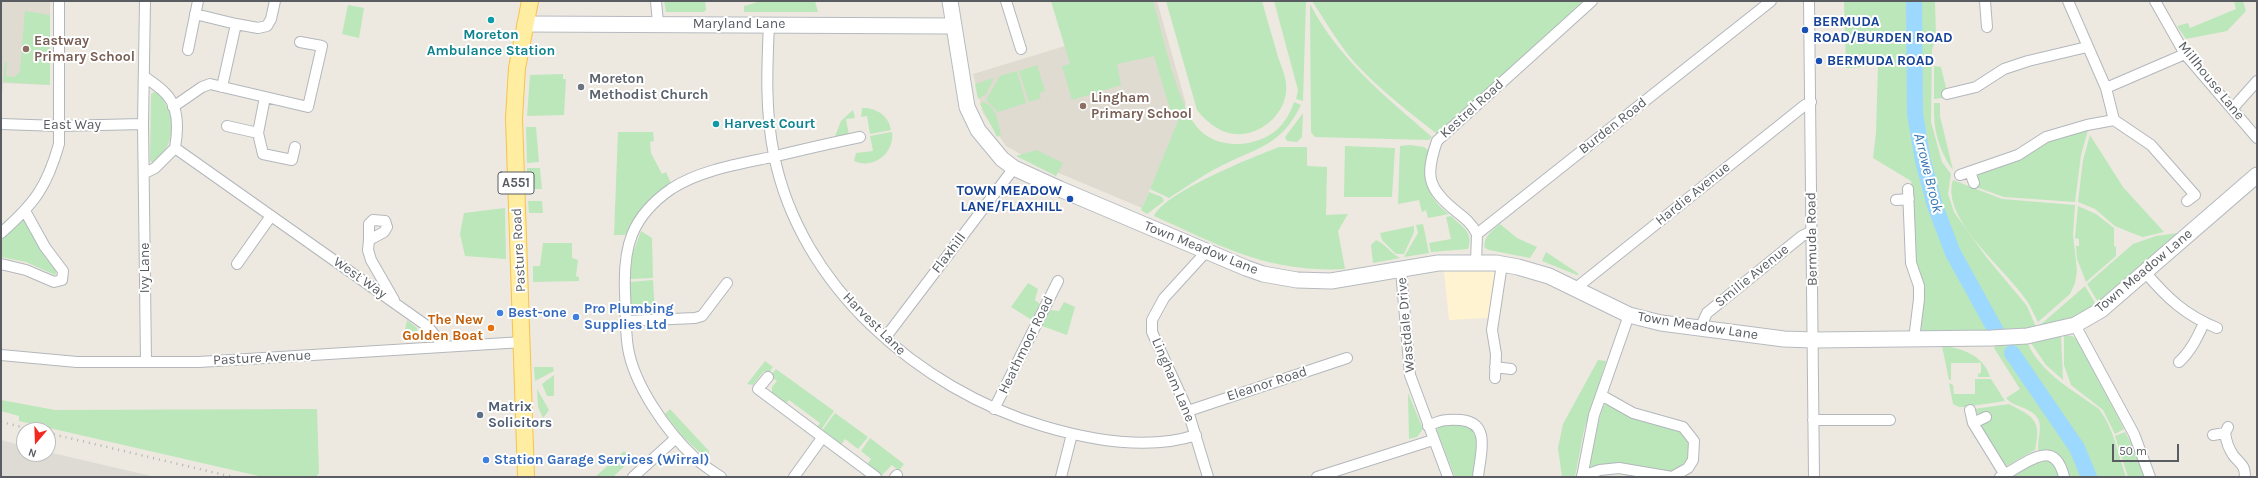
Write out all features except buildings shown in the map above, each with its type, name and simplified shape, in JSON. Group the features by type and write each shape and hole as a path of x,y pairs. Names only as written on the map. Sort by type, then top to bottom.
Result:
{"main road":[{"name":"Pasture Road","path":"526,477 523,342 514,118 517,72 530,1"}],"street":[{"path":"1,233 25,211 42,190 53,165 58,144 59,126 60,1"},
{"name":"Ivy Lane","path":"145,1 143,124 145,173 146,362"},
{"path":"188,50 198,1"},
{"path":"195,14 258,28 267,26 271,19 275,1"},
{"path":"656,1 658,24"},
{"name":"Town Meadow Lane","path":"950,1 960,73 972,119 993,150 1014,168 1246,268 1297,280 1331,281 1438,263 1502,264 1549,276 1629,315 1661,323 1784,339 1914,339 2027,336 2075,325 2101,310 2257,175"},
{"path":"1006,1 1021,49"},
{"name":"Kestrel Road","path":"1477,234 1472,224 1443,201 1434,189 1429,175 1429,164 1437,140 1592,1"},
{"name":"Burden Road","path":"1477,234 1770,1"},
{"name":"Bermuda Road","path":"1809,1 1814,340 1814,477"},
{"path":"1985,1 1986,27"},
{"path":"2068,1 2087,48 2106,88 2114,120 2151,145 2166,161 2195,195 2188,201"},
{"name":"Millhouse Lane","path":"2155,1 2185,54 2233,108 2257,138"},
{"path":"222,87 236,24"},
{"name":"Maryland Lane","path":"525,24 953,26"},
{"name":"Harvest Lane","path":"769,24 766,101 774,156 786,196 802,232 819,261 860,313 885,338 906,356 949,385 994,409 1023,420 1072,434 1137,442 1164,442 1182,439 1196,434"},
{"path":"173,107 202,87 210,84 308,107 322,46 300,42"},
{"path":"1947,94 1976,87 2004,69 2022,63 2087,48"},
{"path":"2106,88 2185,54"},
{"path":"144,76 167,94 173,107 177,123 175,148 155,168 145,173"},
{"path":"2233,108 2257,81"},
{"path":"265,97 258,133 263,154 292,160 295,147"},
{"name":"Hardie Avenue","path":"1576,288 1804,105 1811,102"},
{"path":"1974,183 1965,174 2018,155 2046,137 2087,125 2114,120"},
{"name":"East Way","path":"1,124 59,126 143,124"},
{"path":"227,126 258,133"},
{"path":"721,477 695,458 676,438 662,419 637,376 628,349 624,272 627,249 636,226 649,209 672,189 694,178 728,166 860,137"},
{"name":"West Way","path":"175,148 396,303 427,326 444,346"},
{"name":"Flaxhill","path":"885,338 1014,168"},
{"path":"1896,200 1909,194 1911,263 1919,286 1919,299 1914,339"},
{"path":"1,264 26,270 54,282 62,280 63,271 45,247 25,211"},
{"path":"237,264 271,216"},
{"name":"Smilie Avenue","path":"1700,328 1707,313 1802,236 1812,231"},
{"path":"1476,263 1477,234"},
{"path":"369,240 368,250 372,260 396,303"},
{"name":"Lingham Lane","path":"1206,252 1164,298 1152,320 1152,332 1188,411 1208,477"},
{"path":"1495,378 1496,354 1492,330 1502,264"},
{"name":"Wastdale Drive","path":"1401,270 1410,375 1448,477"},
{"path":"2145,272 2171,301 2204,323 2217,328"},
{"name":"Heathmoor Road","path":"994,409 1058,281"},
{"path":"626,321 695,318 702,316 727,283"},
{"path":"1601,395 1633,413 1683,427 1694,441 1693,460 1685,471 1672,477 1618,468 1600,470 1582,477 1588,435 1601,395 1629,315"},
{"path":"2179,362 2191,351 2192,344 2204,323"},
{"path":"2075,325 2134,434 2150,477"},
{"name":"Pasture Avenue","path":"1,355 77,362 199,362 523,342"},
{"name":"Eleanor Road","path":"1188,411 1347,358"},
{"path":"1495,367 1511,369"},
{"path":"768,377 758,390 876,477"},
{"path":"1970,410 1973,423 2002,476 2038,457 2049,455 2058,460 2064,477"},
{"path":"1973,423 1986,417"},
{"path":"1428,426 1445,419 1471,421 1476,424 1482,440 1478,477"},
{"path":"1813,420 1890,420"},
{"path":"2213,434 2227,430 2234,456 2243,463 2245,477"},
{"path":"1061,477 1072,434"},
{"path":"633,477 676,438"},
{"path":"794,477 822,438"},
{"path":"1317,477 1433,440"}],"shaded area":[{"name":"Eastway Primary School","path":"1,1 50,1 50,85 3,83 1,107"},
{"name":"Lingham Primary School","path":"1051,1 1157,1 1186,104 1142,208 1042,166 1006,146 983,113 973,74 1065,46"},
{"path":"1456,268 1490,269 1497,274 1488,318 1449,320 1444,271"},
{"path":"1,440 16,444 16,462 56,462 56,454 151,476 1,477"}],"green space":[{"path":"664,1 705,1 706,10 704,12 666,12"},
{"path":"761,1 815,1 818,12 744,12 744,6"},
{"path":"1051,1 1153,1 1176,85 1189,116 1202,132 1215,140 1230,144 1238,144 1260,140 1267,137 1279,128 1288,116 1294,102 1301,105 1293,119 1277,137 1267,144 1214,170 1169,198 1150,189 1180,116 1173,119 1154,56 1117,64 1121,85 1072,100 1062,66 1070,64"},
{"path":"1166,1 1262,1 1286,83 1284,102 1275,117 1260,128 1243,134 1223,131 1206,120 1197,110"},
{"path":"1274,1 1306,1 1303,101 1296,99 1298,90"},
{"path":"1312,1 1586,1 1437,134 1405,109 1365,74 1338,41"},
{"path":"1844,1 1935,1 1936,39 1932,49 1931,122 1942,162 1951,174 1948,194 1954,212 1987,258 2027,306 2036,327 1996,331 1920,331 1914,258 1914,204 1911,181 1873,158 1876,133 1878,66 1846,68"},
{"path":"2234,1 2243,1 2246,11 2227,31 2186,39 2177,26 2188,23 2190,28 2236,9"},
{"path":"1310,4 1335,43 1349,60 1381,92 1432,137 1429,140 1315,137 1311,132"},
{"path":"348,5 364,8 359,38 342,34"},
{"path":"25,11 50,15 50,85 3,82 5,62 7,63 6,76 15,77 20,71"},
{"path":"1037,65 1045,91 1039,93 1041,98 1029,102 1019,71"},
{"path":"1934,66 1941,67 1946,88 1942,91 1942,98 1934,99"},
{"path":"1017,71 1026,103 998,112 986,100 1000,76"},
{"path":"563,74 563,79 566,79 564,115 527,116 530,75"},
{"path":"994,78 986,94 978,99 975,84"},
{"path":"154,92 160,95 163,99 169,112 172,127 167,148 159,161 153,163 150,161 151,94"},
{"path":"983,102 991,107 998,120 1001,135 997,137 980,104"},
{"path":"1934,103 1940,103 1940,116 1953,170 1940,147 1934,121"},
{"path":"862,108 872,109 881,113 888,121 891,130 870,134 867,116 861,117"},
{"path":"853,110 855,118 846,119 849,135 834,139 841,121"},
{"path":"1303,113 1302,137 1297,142 1287,141 1285,137"},
{"path":"526,127 536,127 539,162 527,163"},
{"path":"2088,130 2081,155 2075,202 2004,197 1973,186 1978,182 1978,174 2056,137"},
{"path":"618,132 653,132 654,141 650,142 651,153 662,174 666,172 671,183 648,201 625,235 614,235"},
{"path":"892,132 890,147 881,158 868,163 854,161 856,153 873,151 870,136"},
{"path":"2090,135 2123,187 2164,232 2143,237 2115,226 2095,209 2078,202 2083,160"},
{"path":"1410,145 1424,147 1429,151 1426,169 1428,186 1435,201 1449,214 1428,218 1426,210 1422,212 1419,200 1398,204 1400,146"},
{"path":"1345,146 1395,148 1392,197 1344,197"},
{"path":"1279,147 1307,147 1307,166 1327,167 1326,215 1348,214 1338,231 1345,269 1292,267 1268,262 1201,238 1154,216 1161,207 1175,196 1192,186 1231,167"},
{"path":"1036,150 1063,163 1056,176 1016,156"},
{"path":"527,168 540,168 542,189 528,189"},
{"path":"1953,180 2002,199 2075,205 2073,234 2077,271 2075,283 2070,294 2038,322 2018,288 1978,244 1965,227 1956,211 1952,195"},
{"path":"1149,192 1162,197 1164,201 1147,214 1141,210"},
{"path":"528,201 542,201 543,213 529,213"},
{"path":"2078,206 2096,214 2114,228 2114,246 2116,247 2116,256 2086,282 2077,259 2076,246 2079,246 2079,239 2075,238"},
{"path":"505,208 506,259 465,256 460,234 464,213"},
{"path":"1451,216 1466,230 1469,238 1468,249 1431,252 1429,243 1451,239 1446,217"},
{"path":"23,220 26,221 47,259 58,269 55,275 26,262 1,257 1,239"},
{"path":"1423,224 1429,253 1404,257 1418,233 1416,225"},
{"path":"1500,224 1517,238 1537,247 1530,258 1485,248 1485,241 1491,232"},
{"path":"1414,226 1414,232 1404,254 1396,254 1382,240 1380,233"},
{"path":"641,231 652,238 653,278 630,279 632,256"},
{"path":"2178,233 2179,235 2098,302 2087,284 2133,244 2156,236"},
{"path":"1376,240 1400,258 1373,263 1371,245"},
{"path":"543,243 572,243 572,258 578,260 576,276 579,277 579,281 533,282 533,266 540,266"},
{"path":"1546,252 1579,274 1577,275 1542,261"},
{"path":"653,280 655,314 639,313 635,311 631,303 630,282"},
{"path":"1028,283 1038,289 1035,300 1040,304 1032,320 1011,307"},
{"path":"2085,286 2095,303 2095,307 2064,322 2039,326"},
{"path":"1064,302 1075,307 1067,335 1042,326 1050,310 1059,311"},
{"path":"407,320 417,328 418,336 414,340 403,341"},
{"path":"2064,335 2072,336 2078,340 2124,429 2115,434 2103,410 2071,385 2064,365"},
{"path":"2061,336 2063,380 2046,365 2031,343"},
{"path":"2028,344 2041,364 2050,373 2099,409 2112,433 2126,477 2068,477 2063,462 2039,452 2039,421 2033,413 2014,404 2006,398 2020,389 1994,348 1996,345"},
{"path":"1942,346 1958,349 1972,354 1983,364 1990,377 1978,377 1978,374 1981,373 1981,363 1951,363 1951,380 1949,380"},
{"path":"1598,360 1606,361 1584,430 1575,477 1562,477 1558,448 1563,424"},
{"path":"765,361 773,367 768,374 764,371 753,385 747,384"},
{"path":"534,367 553,367 554,371 535,381"},
{"path":"776,369 834,411 820,431 816,428 820,423 789,400 785,405 772,396 772,387 777,381 770,376"},
{"path":"554,375 554,396 547,396 542,384"},
{"path":"1975,379 1991,379 2005,401 1965,407 1959,407 1953,404 1949,383 1953,385 1954,394 1975,394"},
{"path":"537,389 549,410 543,418 538,407"},
{"path":"1408,393 1423,429 1417,437 1409,439"},
{"path":"1,400 55,410 317,409 319,473 316,477 263,477 56,429 56,422 19,421 19,416 1,411"},
{"path":"1606,403 1630,417 1680,430 1690,442 1690,458 1685,465 1672,473 1591,468 1590,462 1594,438 1603,407"},
{"path":"2009,404 2024,412 2034,420 2036,425 2037,440 2035,450 2005,467 1982,430 1982,425 1989,419 1988,412 1978,414 1974,409"},
{"path":"670,409 709,451 708,460 682,436 665,414"},
{"path":"835,413 868,437 858,449 845,439 840,446 821,432"},
{"path":"1446,423 1470,425 1478,439 1474,477 1455,477 1437,431 1438,427"},
{"path":"2125,432 2140,459 2146,477 2128,477 2115,436"},
{"path":"870,438 904,464 899,471 892,465 881,476 866,466 871,459 861,451"},
{"path":"624,451 632,459 613,477 595,477"},
{"path":"2046,459 2053,462 2059,477 2011,477 2038,462"}],"waterway":[{"name":"Arrowe Brook","path":"1914,1 1915,114 1923,161 1935,206 1953,253 1996,331"},
{"name":"Arrowe Brook","path":"2012,353 2077,448 2089,477"}],"railway":[{"path":"1,422 16,426"},
{"path":"56,435 233,477"}],"place":[{"name":"Moreton Ambulance Station","path":"491,20"},
{"name":"BERMUDA ROAD/BURDEN ROAD","path":"1805,30"},
{"name":"Eastway Primary School","path":"26,49"},
{"name":"BERMUDA ROAD","path":"1819,61"},
{"name":"Moreton Methodist Church","path":"581,87"},
{"name":"Lingham Primary School","path":"1083,106"},
{"name":"Harvest Court","path":"716,124"},
{"name":"TOWN MEADOW LANE/FLAXHILL","path":"1070,199"},
{"name":"Best-one","path":"500,313"},
{"name":"Pro Plumbing Supplies Ltd","path":"576,317"},
{"name":"The New Golden Boat","path":"491,328"},
{"name":"Matrix Solicitors","path":"480,415"},
{"name":"Station Garage Services (Wirral)","path":"486,460"}]}
